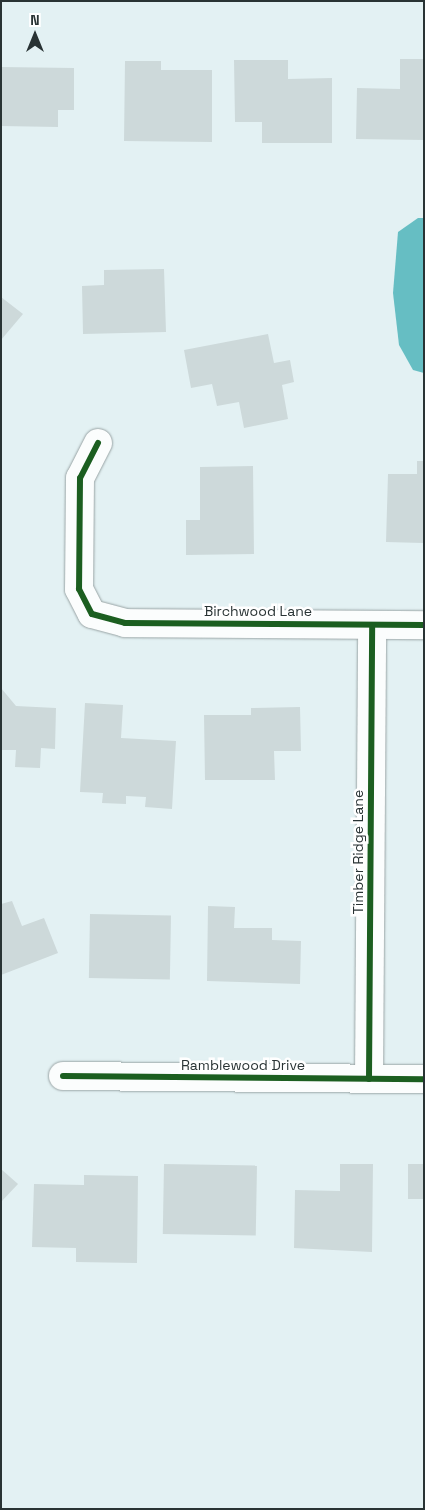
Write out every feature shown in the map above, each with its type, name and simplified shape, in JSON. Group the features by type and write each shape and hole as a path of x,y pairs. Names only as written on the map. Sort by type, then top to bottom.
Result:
{"street":[{"name":"Birchwood Lane","path":"98,443 80,478 79,589 92,614 126,622 424,625"},
{"name":"Timber Ridge Lane","path":"369,1079 372,625"},
{"name":"Ramblewood Drive","path":"63,1076 424,1079"}],"water":[{"path":"418,218 424,218 424,373 413,370 399,345 393,293 398,232"}],"building":[{"path":"400,59 424,59 424,140 356,139 357,88 400,89"},
{"path":"234,60 288,60 288,79 332,78 332,143 262,143 262,122 235,122"},
{"path":"125,61 161,61 161,70 212,70 212,142 124,141"},
{"path":"1,67 74,68 74,110 58,110 58,127 1,126"},
{"path":"164,269 166,332 83,334 82,286 104,285 104,270"},
{"path":"1,297 23,314 1,340"},
{"path":"268,334 274,363 290,360 294,382 282,385 288,419 244,428 239,402 217,406 212,384 191,388 184,350"},
{"path":"417,461 424,461 423,543 386,542 388,474 417,474"},
{"path":"253,466 254,554 186,555 186,520 200,520 200,467"},
{"path":"1,688 16,706 56,708 55,749 41,748 40,768 15,767 16,750 1,750"},
{"path":"85,703 123,705 121,738 176,741 172,809 145,807 146,797 126,796 126,804 102,803 103,793 80,792"},
{"path":"300,707 301,751 274,751 275,780 205,780 204,715 251,715 251,708"},
{"path":"12,901 22,926 44,918 58,953 1,975 1,904"},
{"path":"208,906 235,907 234,928 272,928 272,940 301,941 300,984 207,981"},
{"path":"90,914 171,915 170,979 89,978"},
{"path":"164,1164 257,1166 256,1236 163,1234"},
{"path":"340,1164 373,1164 372,1252 294,1248 295,1190 340,1191"},
{"path":"408,1164 424,1164 424,1199 408,1199"},
{"path":"1,1169 18,1184 1,1202"},
{"path":"84,1175 138,1176 137,1263 76,1262 76,1248 32,1247 34,1184 84,1185"}],"cycle path":[{"path":"98,443 80,478 79,589 92,614 125,623 424,625"},
{"path":"369,1079 372,625"},
{"path":"63,1076 424,1079"}]}
